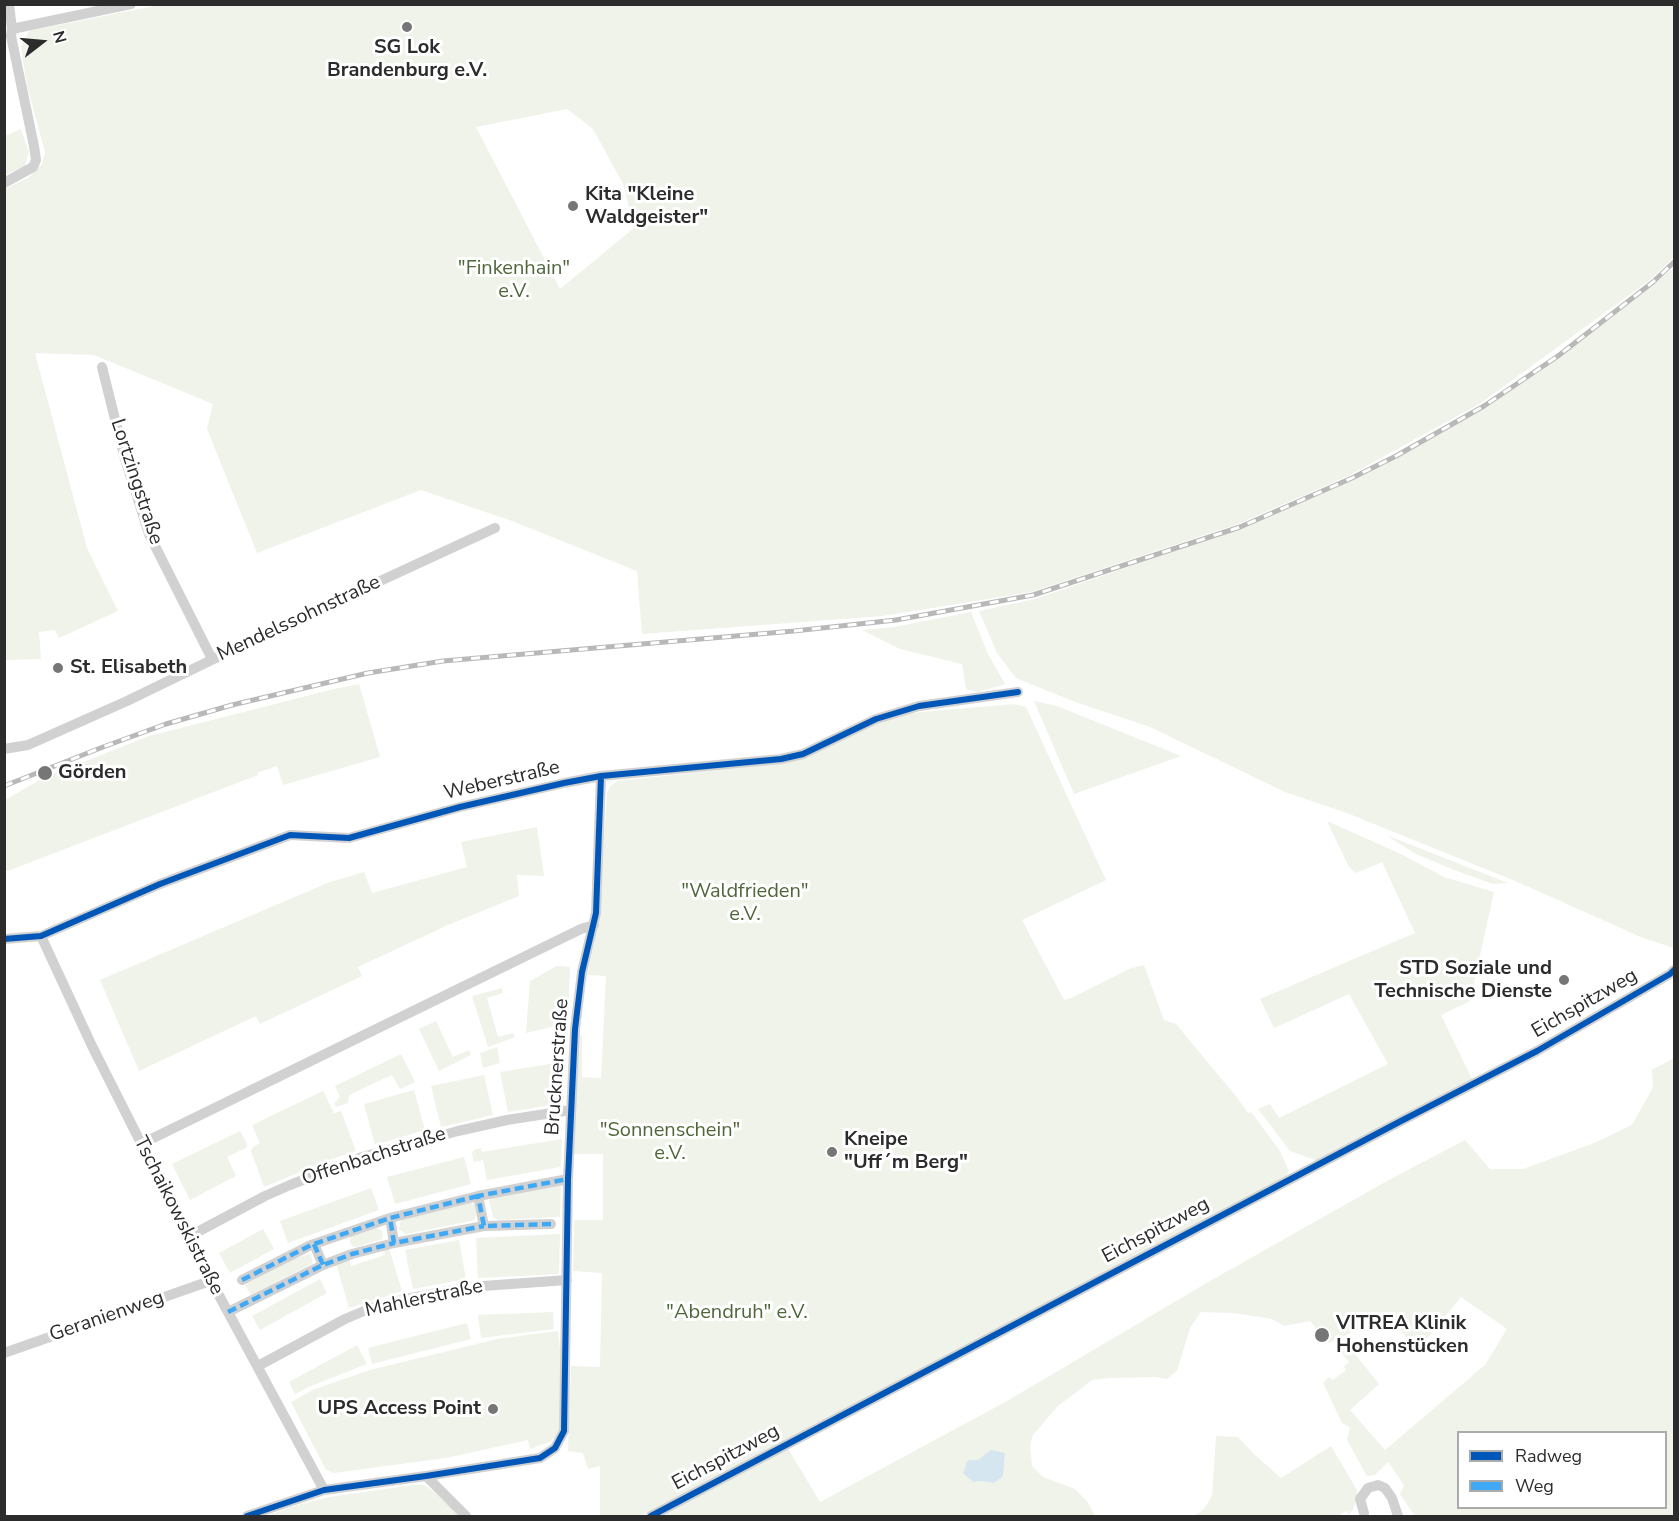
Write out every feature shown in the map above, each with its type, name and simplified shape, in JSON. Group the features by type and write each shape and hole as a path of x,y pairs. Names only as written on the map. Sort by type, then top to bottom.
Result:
{"street":[{"path":"4,183 33,167 36,160 11,36 9,4"},
{"path":"12,29 131,4"},
{"name":"Lortzingstraße","path":"102,367 125,459 149,534 212,659"},
{"name":"Mendelssohnstraße","path":"4,749 28,746 495,528"},
{"name":"Weberstraße","path":"4,939 41,936 160,884 290,835 349,838 460,807 602,776 781,759 802,754 876,720 920,706 1018,692"},
{"name":"Brucknerstraße","path":"247,1516 324,1490 540,1458 555,1448 564,1431 568,1179 575,1029 582,972 594,925 602,776"},
{"path":"141,1144 581,929 594,925"},
{"name":"Tschaikowskistraße","path":"41,936 92,1046 210,1281 324,1490"},
{"name":"Eichspitzweg","path":"651,1516 1537,1051 1674,970"},
{"name":"Offenbachstraße","path":"188,1237 265,1196 362,1157 458,1131 507,1120 571,1110"},
{"path":"242,1280 314,1244 390,1218 477,1196 568,1179"},
{"path":"477,1196 484,1226"},
{"path":"390,1218 394,1243"},
{"path":"228,1312 323,1265 352,1254 394,1243 484,1226 551,1224"},
{"path":"314,1244 323,1265"},
{"name":"Mahlerstraße","path":"258,1366 345,1318 378,1306 469,1287 567,1280"},
{"name":"Geranienweg","path":"4,1353 210,1281"},
{"path":"426,1476 466,1516"},
{"path":"1364,1515 1360,1499 1368,1488 1378,1485 1385,1488 1392,1498 1398,1516"}],"green space":[{"name":"\"Finkenhain\" e.V.","path":"164,4 1674,5 1674,257 1651,279 1481,403 1348,476 1238,524 1031,592 883,616 642,634 637,571 512,521 421,490 257,553 207,429 213,404 94,355 35,353 87,548 118,611 59,638 55,630 39,632 41,659 5,660 5,189 28,178 42,164 45,152 27,86 21,47 29,31","holes":["567,109 593,129 623,184 634,228 560,289 476,127"]},
{"path":"21,129 29,152 25,166 5,175 5,136"},
{"path":"1674,267 1674,948 1643,938 1515,881 1347,813 1285,792 1150,727 1075,702 1016,678 997,653 979,611 1035,599 1242,528 1398,457 1486,407 1562,356"},
{"path":"971,612 988,654 1005,684 978,692 966,689 962,664 900,649 862,630 894,627"},
{"path":"359,684 380,757 283,785 277,766 5,872 5,800 43,778 149,736"},
{"path":"1034,701 1057,706 1181,756 1074,794"},
{"path":"1014,704 1026,707 1106,880 1022,920 1064,1000 1129,969 1144,965 1164,1020 1176,1024 1248,1113 1251,1112 1280,1151 1289,1171 1285,1178 641,1516 600,1516 600,1466 588,1469 583,1453 568,1451 571,1366 600,1367 602,1273 573,1271 574,1220 603,1220 603,1154 573,1154 580,1036 582,1034 582,1077 601,1078 606,976 587,975 600,918 607,794 610,786 618,781 777,764 876,719 921,712"},
{"path":"1327,821 1401,854 1444,877 1494,892 1470,1001 1441,1015 1473,1081 1318,1161 1290,1151 1258,1109 1270,1104 1279,1118 1388,1064 1349,994 1274,1028 1260,999 1415,933 1382,862 1356,873 1349,867"},
{"path":"537,827 544,876 517,875 519,896 448,925 358,967 362,976 260,1024 256,1016 139,1071 100,980 330,882 364,872 372,893 467,867 461,842"},
{"path":"1386,835 1508,883 1493,884 1454,870 1414,853"},
{"path":"557,966 570,967 568,1023 526,1033 530,981"},
{"path":"502,988 503,993 487,998 498,1037 513,1033 515,1037 488,1047 472,996"},
{"path":"436,1021 453,1057 469,1050 471,1055 439,1071 419,1029"},
{"path":"497,1047 500,1063 483,1068 480,1053"},
{"path":"401,1054 415,1082 400,1089 392,1075 353,1093 349,1096 348,1103 336,1107 334,1103 340,1097 335,1086"},
{"path":"1674,1058 1674,1516 1415,1516 1400,1494 1404,1485 1388,1462 1375,1475 1367,1476 1347,1440 1350,1427 1342,1423 1323,1383 1329,1377 1333,1380 1346,1370 1344,1367 1349,1362 1336,1346 1343,1339 1379,1384 1350,1410 1385,1450 1485,1365 1507,1329 1461,1297 1417,1351 1389,1315 1329,1343 1310,1321 1284,1326 1272,1319 1234,1313 1201,1312 1190,1328 1177,1371 1167,1379 1156,1377 1092,1380 1057,1407 1033,1435 1030,1446 1032,1466 1043,1477 1075,1489 1087,1501 1095,1516 657,1516 787,1447 820,1502 1007,1401 1210,1281 1387,1181 1465,1140 1490,1169 1523,1169 1594,1143 1632,1125 1653,1087 1652,1070","holes":["1005,1453 1004,1466 994,1483 981,1481 968,1460 978,1460"]},
{"path":"556,1063 557,1082 564,1097 563,1103 508,1112 500,1072"},
{"path":"484,1075 493,1115 441,1127 431,1086"},
{"path":"414,1090 425,1130 375,1145 364,1104"},
{"path":"323,1091 334,1113 341,1111 356,1151 264,1187 251,1151 260,1143 252,1125"},
{"path":"240,1131 247,1144 246,1148 227,1157 236,1176 190,1200 172,1164"},
{"path":"562,1139 561,1167 487,1180 483,1160 474,1162 472,1153 481,1148 482,1152"},
{"path":"464,1157 471,1184 395,1204 387,1177"},
{"path":"561,1185 560,1217 498,1220 493,1217 489,1201 491,1198"},
{"path":"371,1188 379,1210 288,1243 280,1221"},
{"path":"469,1202 474,1204 477,1212 475,1219 471,1221 406,1234 399,1230 402,1219"},
{"path":"376,1228 382,1231 382,1239 356,1247 352,1246 351,1236"},
{"path":"263,1229 274,1249 230,1273 219,1253"},
{"path":"560,1234 559,1274 478,1278 476,1238"},
{"path":"459,1240 466,1279 413,1289 405,1250"},
{"path":"389,1248 402,1291 349,1308 336,1263 349,1259 351,1266 385,1255 384,1250"},
{"path":"309,1254 312,1264 251,1295 245,1285 293,1259"},
{"path":"320,1279 327,1293 260,1330 252,1316"},
{"path":"553,1312 554,1329 481,1338 478,1315"},
{"path":"467,1323 471,1339 372,1364 368,1348"},
{"path":"558,1331 561,1358 560,1433 551,1441 530,1449 528,1440 446,1458 333,1473 326,1470 291,1402 315,1389 370,1370 497,1339"},
{"path":"357,1345 367,1364 295,1394 289,1382"},
{"path":"1216,1436 1238,1437 1281,1478 1331,1446 1357,1490 1357,1500 1352,1511 1349,1514 1346,1511 1338,1516 1194,1516 1204,1509 1212,1496"},
{"path":"424,1485 461,1516 266,1516 330,1497"}],"shaded area":[{"path":"991,1450 1005,1453 1003,1476 994,1483 973,1482 963,1473 968,1460 978,1460"}],"railway":[{"path":"4,786 166,724 232,705 368,673 443,661 896,620 1033,595 1240,527 1396,456 1484,406 1558,356 1653,282 1674,262"}],"marked path":[{"path":"551,1224 484,1226 478,1196 568,1179"},
{"path":"478,1196 390,1218 394,1243 484,1226"},
{"path":"242,1280 311,1245 390,1218"},
{"path":"228,1312 323,1265 352,1254 394,1243"},
{"path":"314,1244 323,1265"}],"cycle path":[{"path":"4,939 41,936 160,884 290,835 349,838 460,807 601,776 781,759 803,754 876,719 919,706 1018,692"},
{"path":"247,1516 324,1490 540,1458 555,1448 564,1431 568,1179 575,1029 582,972 596,913 601,776"},
{"path":"651,1516 1537,1051 1674,970"}],"place":[{"name":"SG Lok Brandenburg e.V.","path":"407,27"},
{"name":"Kita \"Kleine Waldgeister\"","path":"573,206"},
{"name":"St. Elisabeth","path":"58,668"},
{"name":"Görden","path":"45,773"},
{"name":"STD Soziale und Technische Dienste","path":"1564,980"},
{"name":"Kneipe \"Uff´m Berg\"","path":"832,1152"},
{"name":"VITREA Klinik Hohenstücken","path":"1322,1335"},
{"name":"UPS Access Point","path":"493,1409"}],"park label":[{"name":"\"Waldfrieden\" e.V.","path":"745,904"},
{"name":"\"Sonnenschein\" e.V.","path":"670,1142"},
{"name":"\"Abendruh\" e.V.","path":"737,1313"}]}
